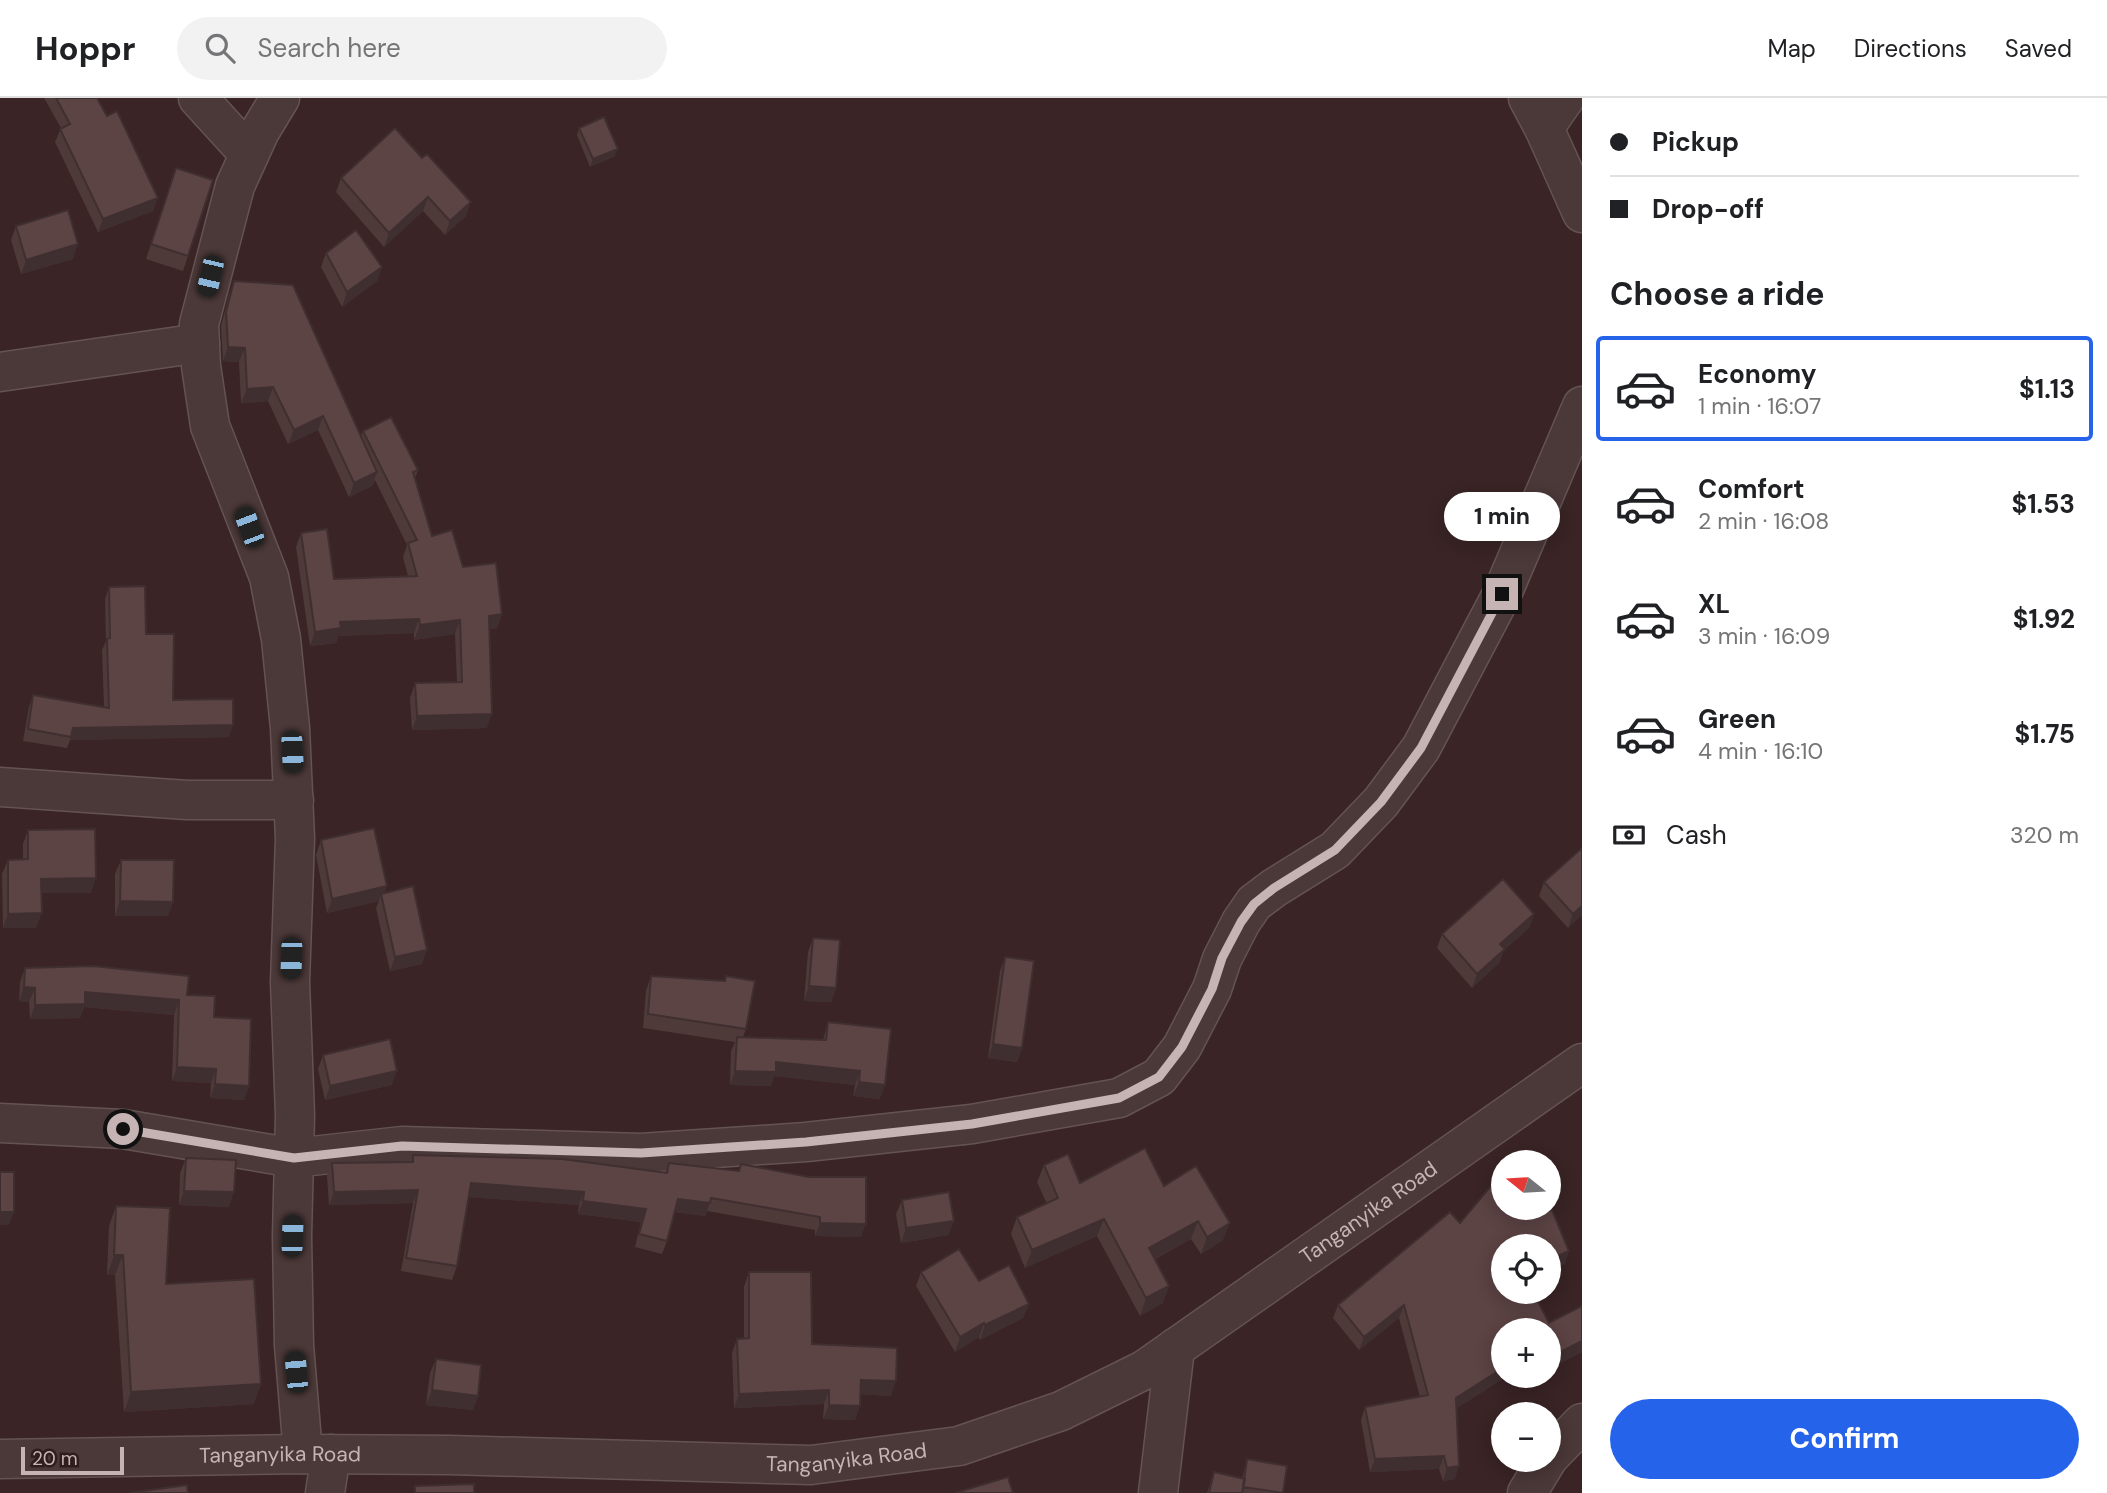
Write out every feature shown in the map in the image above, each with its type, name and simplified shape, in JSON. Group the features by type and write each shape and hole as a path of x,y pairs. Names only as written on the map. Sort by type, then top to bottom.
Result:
{"street":[{"path":"198,98 249,154"},
{"path":"281,98 260,131 235,186 199,324 210,426 269,577 281,639 290,728 295,838 290,982 295,1115 292,1236 294,1345 326,1493"},
{"path":"1546,108 1582,213"},
{"path":"0,372 200,343"},
{"path":"0,1123 123,1129 294,1158 402,1146 641,1153 806,1142 972,1124 1119,1098 1159,1077 1182,1047 1212,989 1222,958 1254,904 1274,888 1335,850 1381,802 1421,748 1502,594 1582,406"},
{"path":"0,787 187,800 294,800"},
{"name":"Tanganyika Road","path":"0,1459 317,1454 811,1465 959,1446 1061,1411 1144,1370 1582,1063"},
{"path":"1158,1493 1175,1348"},
{"path":"1561,1445 1582,1423"},
{"path":"1527,1493 1538,1472"}],"building":[{"path":"56,98 97,98 107,116 117,111 158,198 103,219 60,129 70,124"},
{"path":"604,117 618,149 593,159 579,128"},
{"path":"395,128 422,158 427,154 471,202 450,221 428,197 389,233 341,178"},
{"path":"176,168 213,180 188,256 151,244"},
{"path":"68,210 78,244 26,260 16,226"},
{"path":"356,230 382,267 347,292 326,253"},
{"path":"234,281 293,285 377,472 354,483 323,416 294,430 273,387 247,389 245,348 228,347 226,312"},
{"path":"391,417 418,470 413,472 432,536 452,530 463,567 496,563 502,614 489,616 492,714 417,716 415,683 462,682 460,620 420,625 419,619 340,622 341,628 315,632 301,533 327,529 334,579 417,576 408,543 417,540 363,431"},
{"path":"145,586 146,634 174,634 173,700 233,699 233,725 73,728 71,737 28,729 33,695 109,708 109,587"},
{"path":"374,828 387,886 332,899 321,840"},
{"path":"95,829 96,878 41,879 42,913 8,914 8,860 28,859 28,830"},
{"path":"1582,848 1582,906 1573,914 1544,882"},
{"path":"121,860 174,860 173,902 120,901"},
{"path":"1503,879 1534,914 1500,944 1505,949 1477,974 1442,934"},
{"path":"413,886 427,950 395,957 381,894"},
{"path":"813,938 840,940 836,988 809,986"},
{"path":"1005,957 1034,961 1022,1048 993,1044"},
{"path":"93,966 189,976 187,995 215,996 214,1017 251,1019 249,1086 215,1084 216,1069 177,1067 179,1000 85,992 85,1004 35,1005 35,988 24,987 25,968"},
{"path":"651,976 725,981 726,976 755,981 746,1029 648,1014"},
{"path":"828,1022 891,1029 885,1085 859,1082 860,1071 776,1062 776,1072 735,1071 737,1037 826,1040"},
{"path":"390,1039 397,1071 330,1086 323,1055"},
{"path":"1145,1148 1164,1186 1196,1166 1230,1223 1207,1237 1198,1221 1149,1248 1169,1286 1146,1298 1104,1219 1032,1250 1017,1217 1058,1198 1044,1165 1068,1154 1080,1183"},
{"path":"413,1155 562,1159 667,1173 669,1163 739,1171 741,1164 809,1177 866,1177 866,1224 820,1223 820,1217 711,1198 710,1203 678,1199 667,1241 639,1234 646,1209 583,1201 584,1192 471,1183 457,1266 406,1258 418,1190 334,1192 332,1163 413,1162"},
{"path":"186,1158 236,1160 234,1192 184,1191"},
{"path":"0,1172 14,1172 14,1212 0,1212"},
{"path":"1491,1186 1491,1220 1556,1220 1569,1251 1561,1255 1561,1234 1491,1234 1491,1304 1539,1304 1546,1318 1491,1318 1491,1376 1456,1398 1459,1466 1447,1468 1444,1456 1375,1459 1365,1407 1428,1395 1404,1305 1364,1337 1338,1305 1450,1212 1460,1223"},
{"path":"949,1192 954,1221 906,1228 902,1200"},
{"path":"116,1206 170,1208 166,1284 254,1279 261,1384 131,1392 123,1255 114,1255"},
{"path":"959,1249 979,1281 1009,1265 1029,1304 985,1325 984,1323 960,1337 921,1272"},
{"path":"749,1272 811,1272 812,1344 897,1348 896,1381 861,1380 860,1406 829,1405 829,1390 739,1394 737,1339 749,1338"},
{"path":"1582,1306 1582,1341 1561,1352 1561,1318 1559,1318"},
{"path":"436,1359 481,1365 478,1396 432,1390"},
{"path":"1247,1459 1287,1466 1283,1493 1243,1487"},
{"path":"1214,1472 1245,1479 1242,1493 1209,1493"},
{"path":"1008,1477 1013,1493 955,1493"},
{"path":"474,1484 474,1493 415,1493 415,1486"},
{"path":"187,1485 188,1493 129,1493"}],"route":[{"path":"123,1129 294,1158 402,1146 641,1153 806,1142 972,1124 1119,1098 1159,1077 1182,1047 1212,989 1222,958 1254,904 1274,888 1335,850 1381,802 1421,748 1502,594"}]}
